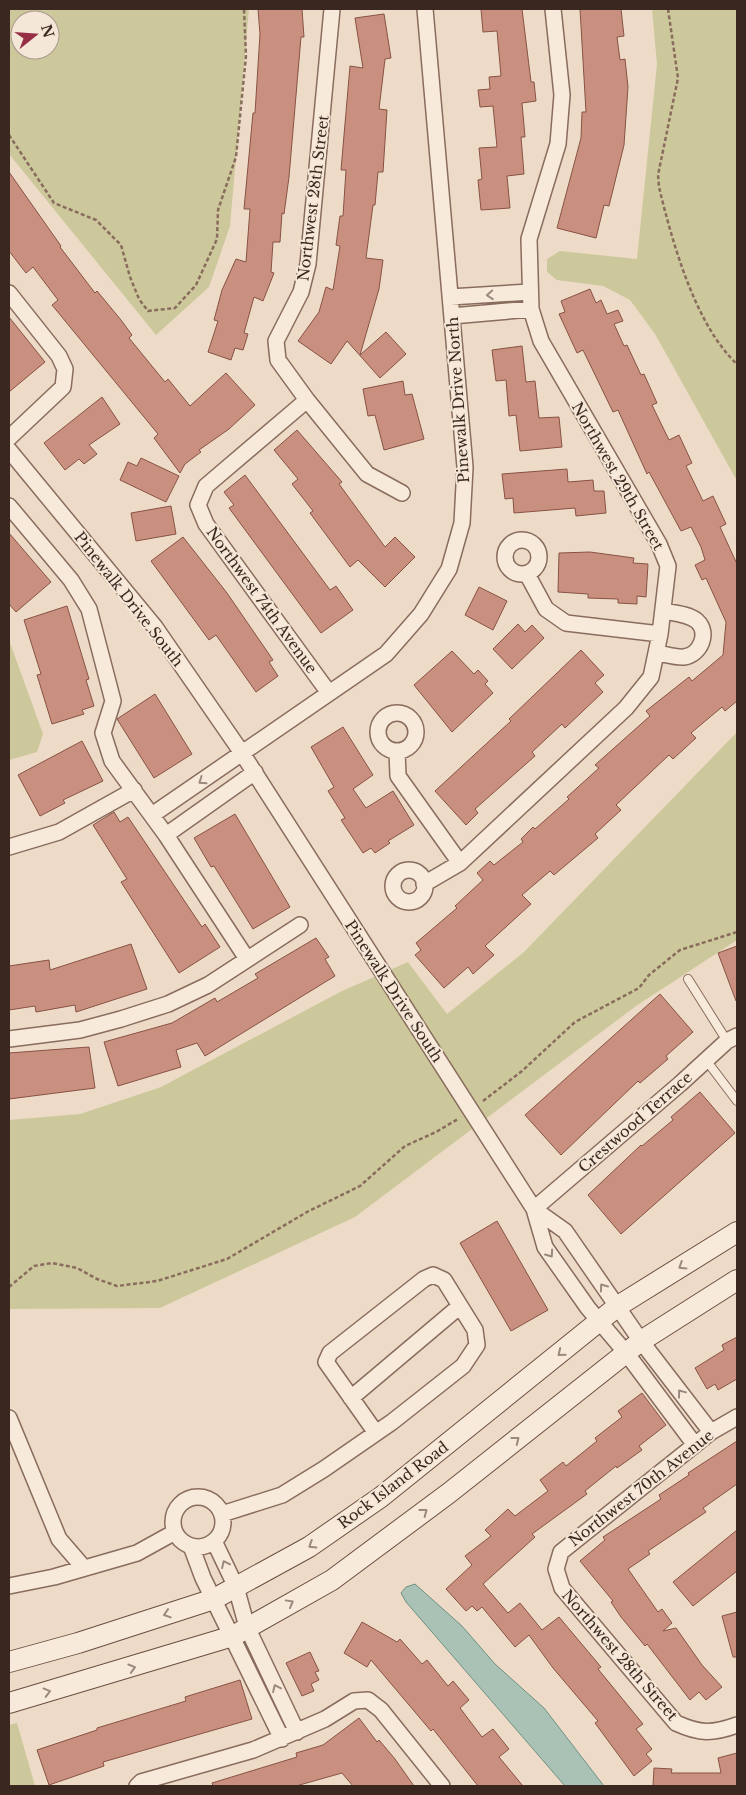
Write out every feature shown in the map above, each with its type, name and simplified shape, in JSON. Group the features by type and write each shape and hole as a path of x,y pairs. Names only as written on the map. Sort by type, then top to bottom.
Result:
{"main road":[{"name":"Rock Island Road","path":"9,1662 78,1643 214,1599 309,1547 381,1497 618,1306 737,1232"},
{"path":"9,1703 240,1632 332,1580 449,1493 634,1347 737,1280"}],"street":[{"name":"Northwest 28th Street","path":"332,9 308,264 302,292 276,341 278,360 307,400 367,474 402,493"},
{"name":"Pinewalk Drive North","path":"242,753 386,654 422,614 450,569 462,523 465,467 425,9"},
{"name":"Northwest 29th Street","path":"424,884 460,863 626,708 651,677 660,634 668,566 662,551 541,341 531,309 528,239 558,144 562,95 553,9"},
{"path":"450,297 530,292"},
{"path":"9,293 59,356 65,369 63,387 9,438"},
{"path":"452,316 531,309"},
{"name":"Northwest 74th Avenue","path":"307,400 206,486 198,505 206,524 329,693"},
{"name":"Pinewalk Drive South","path":"9,450 155,627 255,772 534,1208 545,1247 600,1322 634,1347"},
{"path":"9,506 71,580 89,609 113,701 103,733 112,761 166,835 247,959"},
{"path":"527,574 546,609 566,623 660,634"},
{"path":"657,653 684,657 696,651 703,640 701,626 698,621 685,615 663,611"},
{"path":"397,751 398,776 460,863"},
{"path":"152,815 242,753"},
{"path":"166,835 255,772"},
{"path":"9,847 59,832 134,790"},
{"path":"9,1039 80,1030 121,1020 168,1004 208,985 300,925"},
{"name":"Crestwood Terrace","path":"534,1208 732,1038"},
{"name":"Pinewalk Drive South","path":"534,1208 565,1231 618,1306 634,1347"},
{"path":"222,1514 282,1495 376,1433 464,1366 477,1346 475,1330 444,1280 433,1275 424,1279 330,1353 326,1362 376,1433"},
{"path":"350,1398 460,1306"},
{"path":"634,1347 711,1432"},
{"path":"634,1347 695,1445"},
{"name":"Northwest 70th Avenue","path":"556,1568 561,1552 711,1432 737,1417"},
{"path":"9,1418 59,1539 84,1568"},
{"path":"191,1546 207,1545 214,1541 222,1529 222,1514 217,1505 209,1499 189,1498 180,1504 175,1512 173,1522 175,1532 179,1538 191,1546 214,1599 240,1632 297,1732"},
{"path":"9,1586 137,1553 175,1532"},
{"path":"214,1541 236,1587 240,1632 282,1739"},
{"name":"Northwest 28th Street","path":"556,1568 562,1588 676,1723 696,1732 720,1731 737,1725"},
{"path":"137,1786 141,1782 253,1750 325,1719 354,1701 368,1700 381,1710 442,1786"}],"lane":[{"path":"688,979 732,1038"},
{"path":"706,1060 737,1101"}],"path":[{"path":"9,135 54,203 96,220 121,245 130,277 139,299 148,311 175,308 196,285 217,239 218,210 236,157 246,56 244,9"},
{"path":"668,9 678,78 658,175 658,187 678,256 698,307 722,345 737,364"},
{"path":"9,1287 34,1266 52,1263 77,1268 97,1279 117,1286 157,1281 227,1259 307,1212 360,1186 405,1146 436,1132 470,1110 522,1071 575,1022 639,988 649,975 680,950 737,932"}],"shaded area":[{"path":"9,9 249,9 230,226 209,287 156,335 9,154"},
{"path":"652,9 737,9 737,481 655,334 630,300 603,286 557,280 547,272 547,259 560,251 637,259 657,64"},
{"path":"9,640 43,734 37,752 9,760"},
{"path":"737,732 737,940 636,1006 355,1217 160,1308 9,1309 9,1120 80,1114 161,1087 340,992 408,962 447,1014 524,952"},
{"path":"415,1584 462,1626 495,1664 544,1708 604,1786 565,1786 406,1602 401,1593 406,1587"},
{"path":"17,1723 35,1786 9,1786 9,1725"}],"building":[{"path":"258,9 302,9 304,37 301,37 289,177 284,214 282,213 280,242 273,242 271,272 274,273 263,301 254,297 244,333 248,334 243,350 235,348 231,360 208,352 218,321 214,320 222,290 236,259 246,262 250,209 244,209 253,113 255,113 260,34"},
{"path":"481,9 522,9 531,82 534,82 536,101 522,103 525,137 521,137 524,174 507,176 510,208 481,210 478,180 482,179 479,148 497,147 493,106 480,107 478,90 490,89 489,77 501,76 497,31 483,32"},
{"path":"580,9 621,9 624,36 617,37 620,60 625,59 628,87 624,145 609,206 604,205 596,238 557,228 581,138 582,112 586,112"},
{"path":"384,14 391,58 385,59 379,109 387,110 383,172 378,172 375,205 373,205 366,258 383,260 379,289 360,355 386,332 406,354 380,378 347,341 331,364 298,341 319,312 326,287 333,290 340,246 336,245 340,216 343,216 346,170 341,170 350,66 363,68 355,18"},
{"path":"9,172 60,247 95,293 97,291 132,335 129,338 165,382 168,379 190,406 226,373 255,405 229,429 199,450 201,452 185,464 180,473 154,438 158,434 52,305 58,300 33,267 26,273 9,251"},
{"path":"590,289 596,303 601,300 607,314 618,310 623,321 614,324 624,346 627,345 641,375 644,374 657,403 652,405 669,440 679,435 692,463 686,466 703,501 713,496 726,524 720,527 737,564 737,701 725,711 722,707 691,733 696,738 673,759 669,755 616,805 621,810 595,834 598,838 554,875 550,871 522,895 531,904 485,946 494,955 473,974 468,967 444,988 415,955 421,950 416,943 457,908 455,906 483,880 477,873 490,861 494,865 523,842 521,839 533,827 535,829 569,799 567,797 599,768 595,765 650,716 646,711 689,677 692,681 723,655 726,622 706,578 702,580 695,565 705,560 701,547 691,527 681,531 649,472 647,474 618,410 613,412 583,350 577,353 559,314 565,312 561,301"},
{"path":"9,317 45,362 9,392"},
{"path":"522,346 526,382 535,381 539,418 559,417 562,447 520,451 516,415 509,416 506,380 496,381 492,350"},
{"path":"403,381 405,395 412,394 424,439 384,450 375,415 368,416 363,389"},
{"path":"102,397 120,424 89,445 97,454 84,464 79,459 65,470 44,443"},
{"path":"297,430 342,482 339,484 385,547 395,537 415,557 385,587 358,560 350,567 310,513 313,511 292,484 298,479 274,450"},
{"path":"141,458 179,476 166,502 120,480 128,462 137,466"},
{"path":"567,469 568,482 593,480 594,491 604,491 606,513 576,516 575,508 514,513 513,498 505,499 502,474"},
{"path":"245,475 330,590 336,586 353,610 321,633 229,508 234,505 224,492"},
{"path":"171,506 176,534 136,541 131,513"},
{"path":"9,533 51,582 16,612 9,604"},
{"path":"183,537 227,593 273,660 269,662 278,676 256,692 216,635 209,640 151,561"},
{"path":"590,552 634,558 633,563 648,564 646,597 637,596 637,604 618,603 618,599 588,598 588,594 558,592 559,553"},
{"path":"479,587 507,601 493,630 465,615"},
{"path":"67,606 89,679 86,680 94,706 82,710 84,714 52,724 37,675 41,674 24,620"},
{"path":"518,624 525,632 532,625 544,638 512,669 493,649"},
{"path":"581,650 604,675 595,683 603,692 565,728 562,724 532,752 535,756 475,809 478,813 466,825 435,791 511,721 509,719"},
{"path":"452,651 474,674 478,670 488,681 485,684 493,693 452,732 414,685"},
{"path":"155,694 192,754 154,778 117,719"},
{"path":"343,727 373,775 353,789 366,808 393,791 414,825 388,841 390,843 375,853 371,848 363,853 341,820 345,818 328,791 334,787 311,747"},
{"path":"82,741 103,781 63,800 65,803 40,816 18,775"},
{"path":"114,812 120,822 128,817 202,927 205,924 220,947 179,973 121,882 127,879 93,825"},
{"path":"235,814 290,907 253,929 214,866 211,867 194,838"},
{"path":"316,938 329,957 325,959 335,976 205,1056 197,1043 176,1050 181,1067 118,1086 104,1042 172,1023 215,998 217,1002 258,978 255,974"},
{"path":"131,944 147,989 76,1012 75,1005 36,1012 35,1006 9,1010 9,966 49,960 50,970"},
{"path":"737,946 737,1000 736,1001 718,953"},
{"path":"660,994 693,1032 666,1056 668,1059 640,1083 638,1081 561,1155 525,1115"},
{"path":"89,1047 95,1088 9,1099 9,1053"},
{"path":"700,1092 735,1133 621,1234 588,1195 641,1145 673,1120 671,1117"},
{"path":"497,1221 548,1310 511,1331 460,1243"},
{"path":"737,1337 737,1379 718,1390 715,1384 707,1389 695,1368 724,1350 722,1345"},
{"path":"642,1393 666,1425 639,1446 642,1450 617,1468 616,1466 585,1491 587,1494 532,1534 535,1537 483,1584 508,1613 520,1603 542,1630 559,1617 601,1667 598,1669 643,1724 636,1729 652,1749 646,1754 652,1761 634,1776 595,1723 598,1721 553,1668 529,1635 515,1647 482,1607 477,1611 472,1606 466,1611 446,1589 472,1565 465,1556 491,1536 485,1530 508,1509 515,1516 548,1491 540,1480 563,1462 566,1466 597,1441 595,1438 622,1417 618,1411"},
{"path":"737,1441 737,1484 703,1508 706,1512 648,1551 650,1554 628,1569 658,1612 662,1609 672,1623 663,1631 676,1628 702,1665 722,1687 706,1700 699,1692 690,1700 647,1644 645,1646 621,1617 611,1602 613,1601 580,1561 605,1540 603,1537 661,1499 659,1495 689,1475 688,1473"},
{"path":"737,1530 737,1571 693,1606 673,1582"},
{"path":"737,1612 737,1657 733,1657 722,1616"},
{"path":"362,1622 397,1642 400,1639 422,1664 427,1660 448,1686 453,1681 469,1700 460,1708 482,1737 493,1729 509,1749 499,1757 523,1786 478,1786 433,1729 431,1731 371,1660 367,1667 344,1653"},
{"path":"310,1652 319,1671 315,1672 319,1680 311,1684 314,1691 302,1696 286,1663"},
{"path":"240,1680 252,1719 103,1762 104,1766 49,1785 37,1750 97,1730 97,1728 186,1701 185,1697"},
{"path":"359,1718 377,1742 379,1740 395,1759 414,1786 353,1786 342,1773 296,1786 213,1786 212,1783 297,1757 296,1753 323,1745"},
{"path":"737,1753 737,1786 653,1786 654,1768 672,1769 671,1773 721,1773 718,1758"}]}
